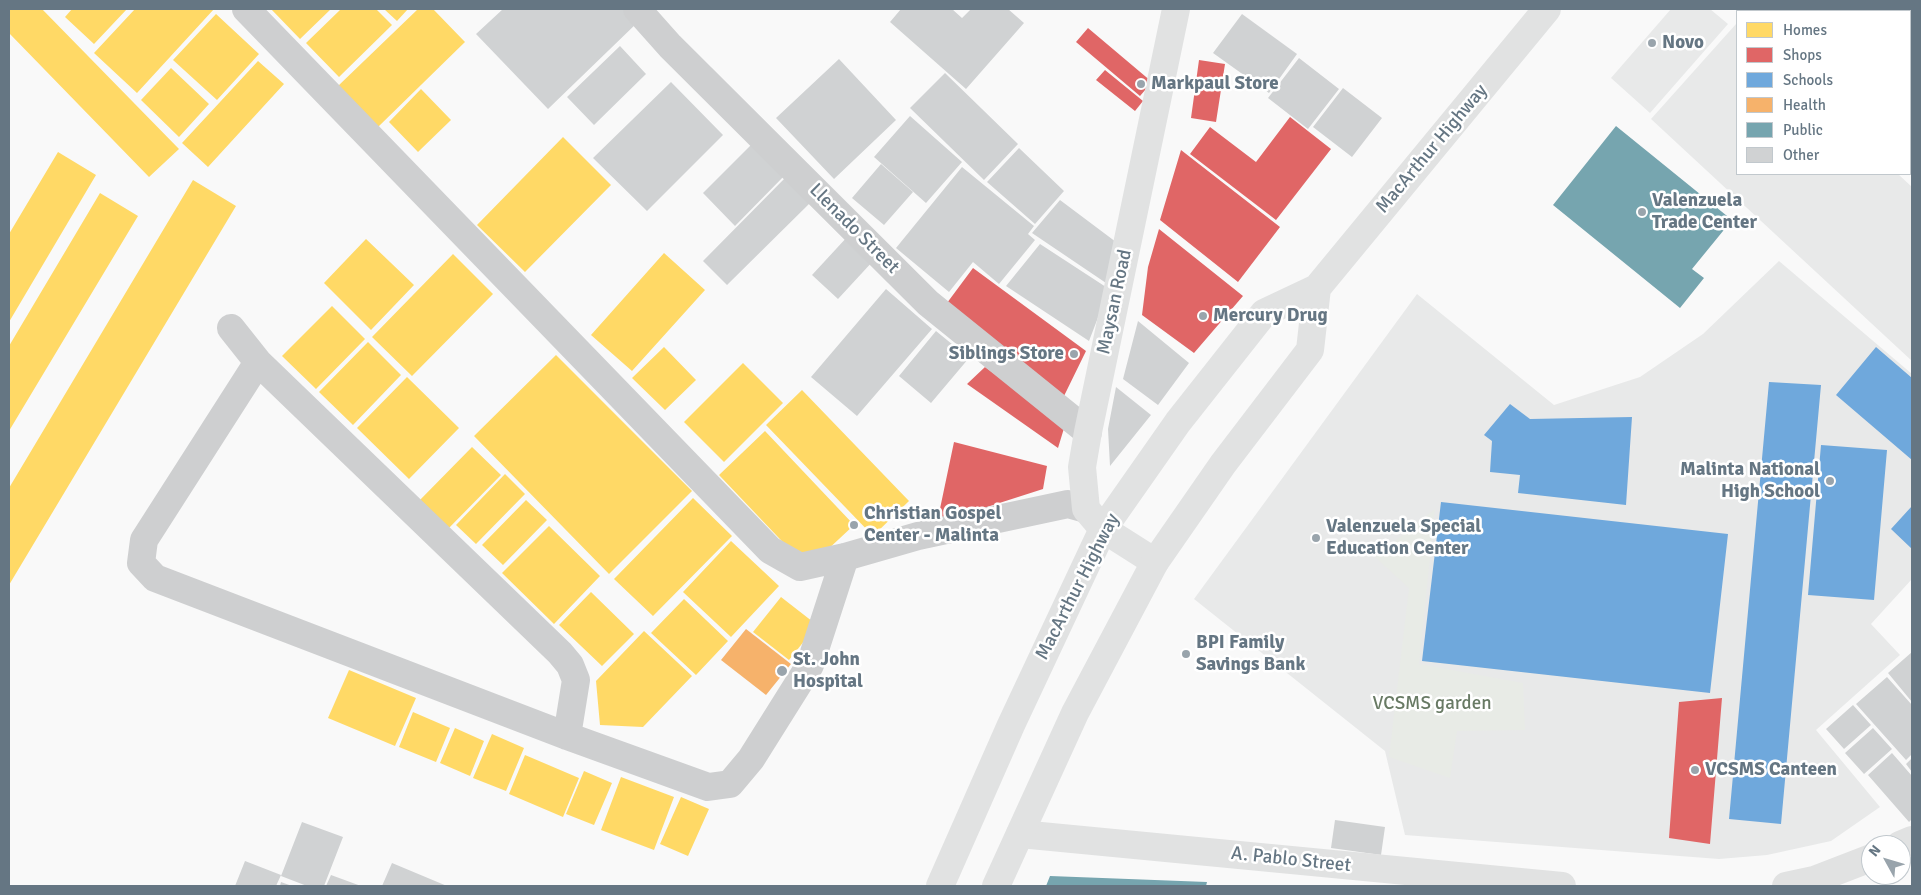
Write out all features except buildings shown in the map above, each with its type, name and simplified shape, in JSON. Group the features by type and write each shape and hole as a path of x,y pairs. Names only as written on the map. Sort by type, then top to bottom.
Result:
{"main road":[{"name":"Maysan Road","path":"1086,508 1082,468 1088,432 1176,9"},
{"name":"MacArthur Highway","path":"940,886 1011,725 1103,529 1178,422 1264,313 1316,288 1547,9"},
{"path":"996,886 1075,713 1155,562 1223,464 1310,350 1316,288"},
{"path":"1086,508 1103,529 1155,562"},
{"name":"A. Pablo Street","path":"1020,834 1562,886"},
{"path":"1786,886 1814,880 1861,862"}],"street":[{"path":"246,9 770,550 800,567 845,557 918,536 1068,504 1086,508"},
{"name":"Llenado Street","path":"636,9 677,53 928,303 1088,432"},
{"path":"231,328 258,362 560,653 570,666 576,680 567,736"},
{"path":"258,362 144,540 141,563 155,578 567,736 708,787 730,784 751,760 810,665 845,557"}],"shaded area":[{"path":"1671,9 1710,9 1728,24 1650,113 1611,78"},
{"path":"1912,9 1912,96 1911,10 1816,10"},
{"path":"1736,24 1736,175 1899,175 1912,187 1912,361 1651,119"},
{"path":"1779,261 1912,374 1912,579 1871,624 1900,655 1816,730 1880,807 1831,841 1767,855 1719,859 1405,835 1385,751 1194,599 1417,294 1554,405 1640,377 1703,334"}],"green space":[{"name":"VCSMS garden","path":"1435,509 1419,664 1523,683 1525,730 1457,731 1450,778 1389,757 1409,588 1375,557"}],"place":[{"name":"Novo","path":"1652,43"},
{"name":"Markpaul Store","path":"1141,84"},
{"name":"Valenzuela Trade Center","path":"1642,212"},
{"name":"Mercury Drug","path":"1203,316"},
{"name":"Siblings Store","path":"1074,354"},
{"name":"Malinta National High School","path":"1830,481"},
{"name":"Christian Gospel Center - Malinta","path":"854,525"},
{"name":"Valenzuela Special Education Center","path":"1316,538"},
{"name":"BPI Family Savings Bank","path":"1186,654"},
{"name":"St. John Hospital","path":"782,671"},
{"name":"VCSMS Canteen","path":"1695,770"}]}
